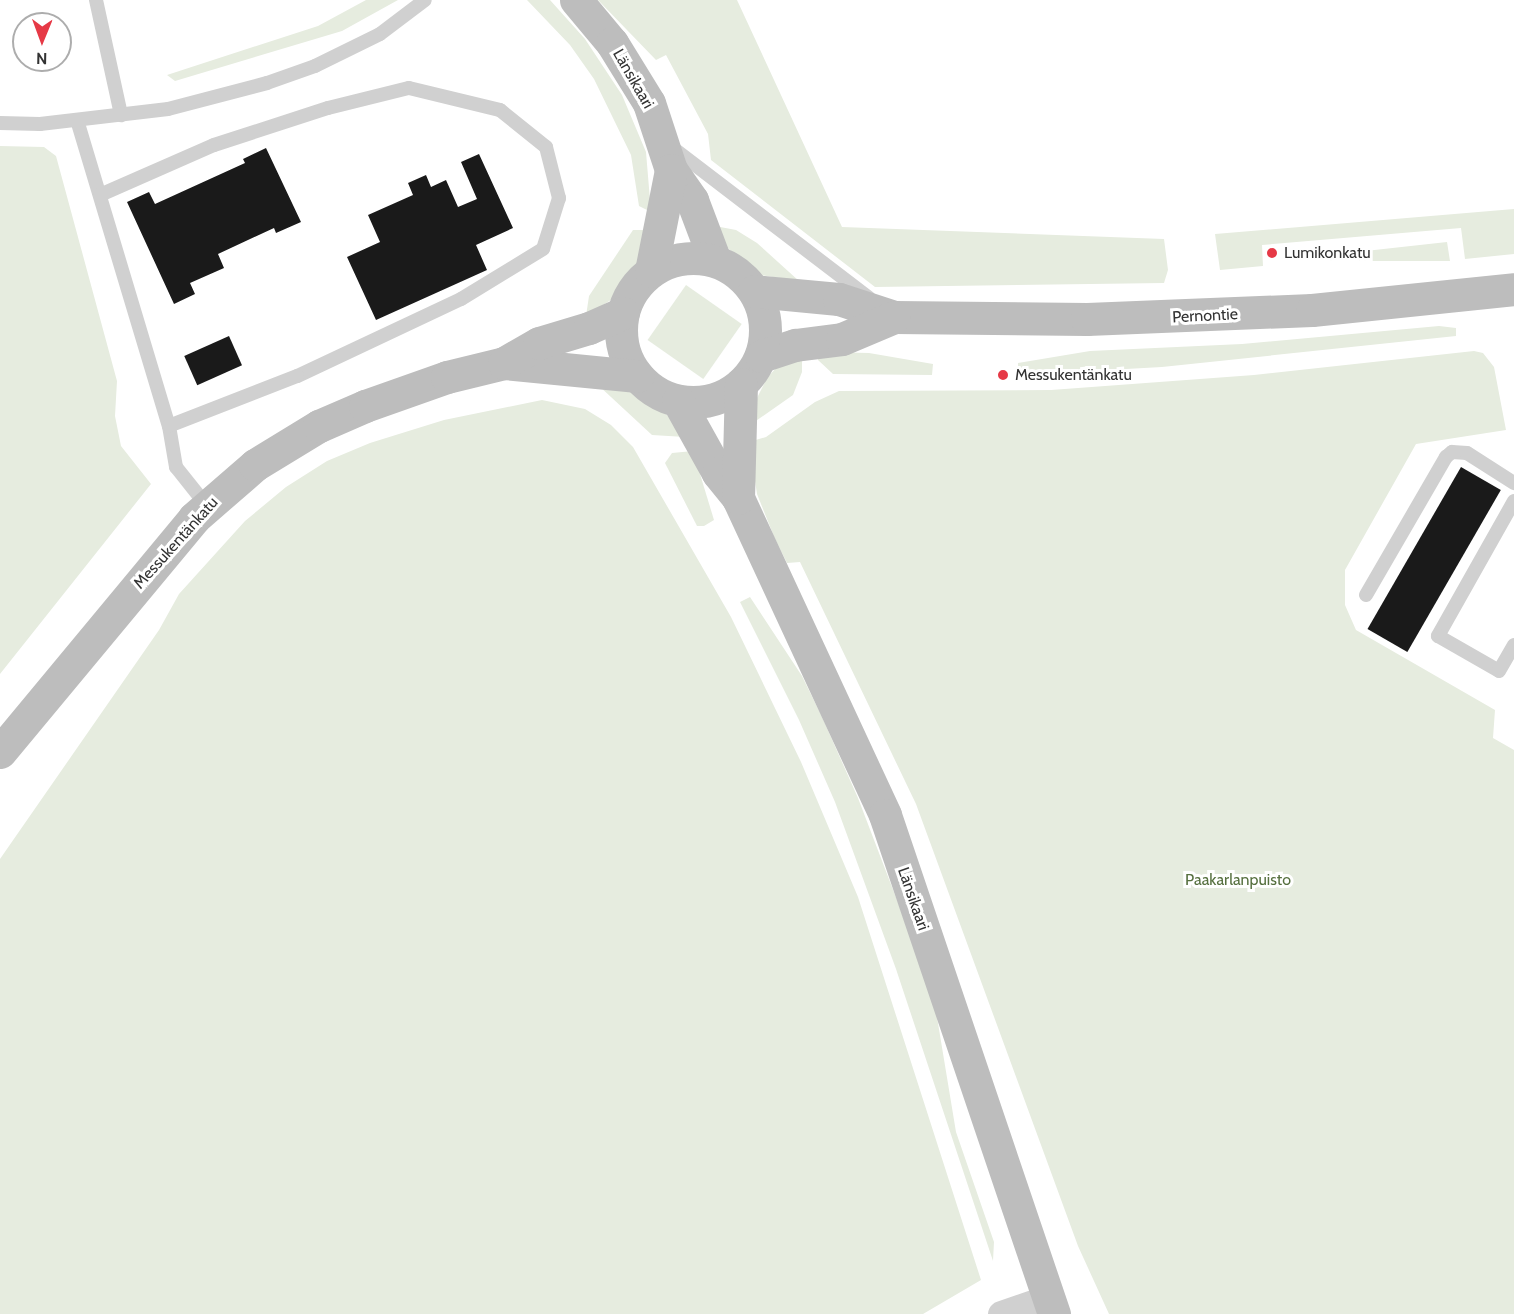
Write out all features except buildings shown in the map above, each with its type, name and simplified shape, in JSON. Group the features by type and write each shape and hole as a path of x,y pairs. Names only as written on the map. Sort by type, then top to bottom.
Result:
{"street":[{"name":"Länsikaari","path":"576,0 635,76 668,156 692,200 715,261"},
{"path":"651,271 668,156"},
{"path":"682,259 715,261 735,271 754,291 765,322 761,356 741,384 716,399 678,401 653,391 637,376 623,346 623,313 632,292 651,271 682,259"},
{"name":"Pernontie","path":"754,291 839,299 894,317 1188,317 1323,309 1514,289"},
{"name":"Messukentänkatu","path":"0,752 207,506 255,465 319,426 403,392 504,363 539,343 623,313"},
{"name":"Pernontie","path":"761,356 795,345 842,339 894,317"},
{"name":"Messukentänkatu","path":"504,363 637,376"},
{"name":"Länsikaari","path":"738,498 741,384"},
{"name":"Länsikaari","path":"678,401 694,424 718,473 738,498 885,815 1050,1306"},
{"path":"1001,1314 1050,1306"}],"lane":[{"path":"96,0 121,115"},
{"path":"0,123 77,120 207,100 315,66 380,34 425,0"},
{"path":"100,195 214,145 328,108 409,88 500,110 546,147 558,198 543,249 462,299 297,376 169,426"},
{"path":"77,120 169,426 176,466 207,506"},
{"path":"668,156 894,317"},
{"path":"1366,595 1446,457 1452,452 1467,453 1514,483"},
{"path":"1514,501 1438,636 1499,671 1514,645"}],"green space":[{"path":"366,0 398,0 342,31 175,81 167,75 318,26"},
{"path":"527,0 550,0 585,39 622,95 646,152 651,212 639,206 631,155 594,79 570,45"},
{"path":"598,0 737,0 842,227 1164,239 1168,270 1164,283 875,287 711,160 708,134 666,55 656,60"},
{"path":"0,146 44,147 56,156 117,381 115,416 121,446 151,484 0,674"},
{"path":"1514,209 1514,254 1465,259 1461,228 1262,245 1263,266 1220,270 1215,234"},
{"path":"715,226 736,230 757,243 799,281 760,275 724,245"},
{"path":"633,230 648,230 638,263 614,298 586,316 589,296"},
{"path":"1447,242 1450,261 1320,261 1320,256"},
{"path":"686,285 742,324 703,379 648,340"},
{"path":"1439,326 1456,328 1456,336 1162,367 1018,375 1018,363 1090,351 1242,344"},
{"name":"Paakarlanpuisto","path":"1474,351 1483,353 1494,367 1506,430 1416,444 1345,570 1345,605 1356,630 1495,710 1493,738 1514,750 1514,1314 1109,1314 1078,1246 916,804 800,562 787,563 775,539 757,494 749,442 766,437 815,402 839,391 1051,390 1254,375"},
{"path":"827,352 869,353 933,364 932,375 833,374 818,360 819,354"},
{"path":"802,358 802,372 793,395 750,425 754,404 767,378 777,367"},
{"path":"598,385 632,392 673,419 685,437 652,435"},
{"path":"542,400 585,409 611,425 633,447 731,617 801,762 858,897 981,1280 923,1314 0,1314 0,859 159,630 179,594 245,521 286,487 327,461 370,443 444,420"},
{"path":"693,451 714,520 704,526 697,526 665,463 672,453"},
{"path":"750,597 802,676 822,717 858,798 921,963 936,1011 956,1132 994,1242 993,1261 896,969 835,802 799,720 740,602"}],"place":[{"name":"Lumikonkatu","path":"1272,253"},
{"name":"Messukentänkatu","path":"1003,375"}]}
